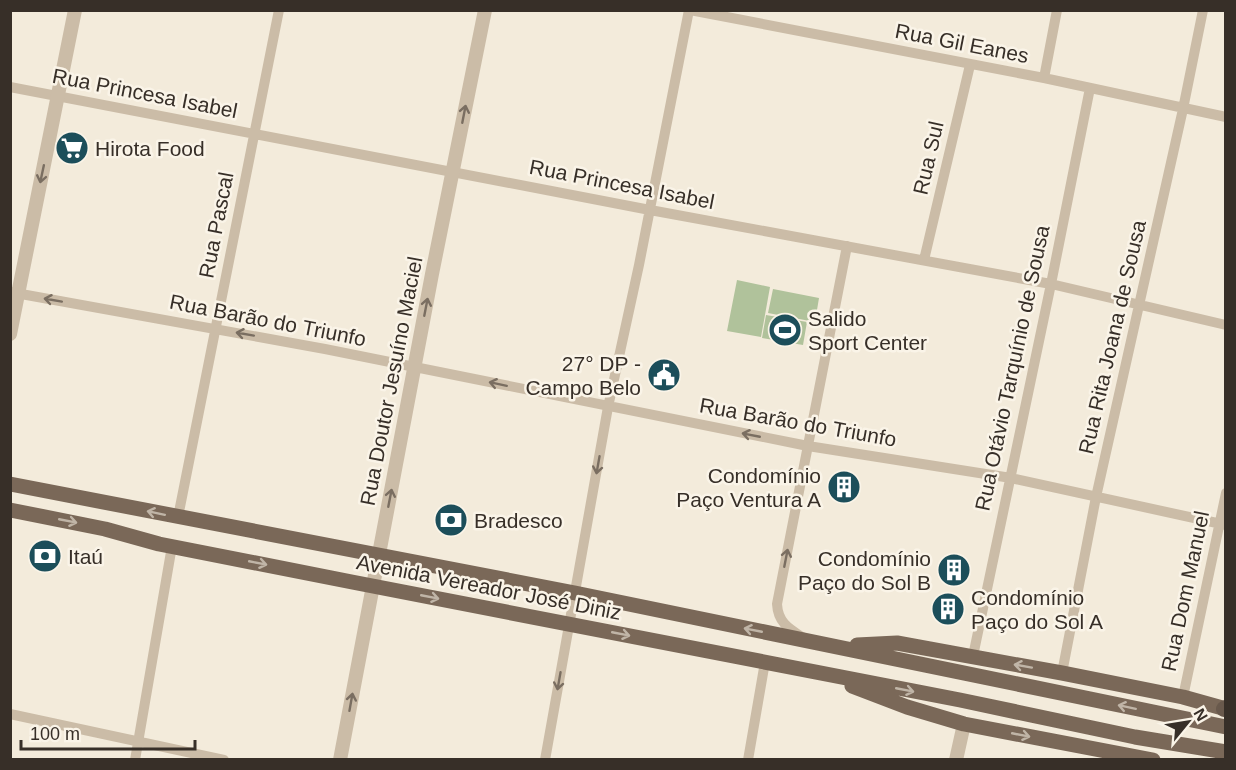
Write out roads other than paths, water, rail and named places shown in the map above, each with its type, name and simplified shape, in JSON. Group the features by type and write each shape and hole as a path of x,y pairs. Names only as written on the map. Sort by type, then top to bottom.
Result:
{"main road":[{"name":"Avenida Vereador José Diniz","path":"10,484 575,593 1226,727"},
{"name":"Avenida Vereador José Diniz","path":"10,510 105,529 172,546 372,586 960,700 1135,737 1226,752"},
{"path":"829,645 897,643 1183,697 1225,709"},
{"path":"840,678 853,687 874,695 964,724 1153,759"}],"street":[{"path":"10,334 14,292 59,96 75,10"},
{"name":"Rua Pascal","path":"178,517 279,10"},
{"name":"Rua Doutor Jesuíno Maciel","path":"340,759 484,10"},
{"path":"545,759 609,407 689,10"},
{"name":"Rua Gil Eanes","path":"689,10 1044,78 1226,117"},
{"path":"1044,78 1057,10"},
{"name":"Rua Rita Joana de Sousa","path":"1062,673 1096,497 1203,10"},
{"name":"Rua Sul","path":"924,260 970,65"},
{"name":"Rua Princesa Isabel","path":"10,87 650,210 1052,284 1226,325"},
{"name":"Rua Otávio Tarquínio de Sousa","path":"973,656 1052,284 1090,88"},
{"path":"810,642 786,627 778,615 777,604 847,246"},
{"name":"Rua Barão do Triunfo","path":"14,292 414,367 808,446 1011,478 1222,524"},
{"name":"Rua Dom Manuel","path":"1183,697 1222,524 1226,493"},
{"path":"135,759 172,546"},
{"path":"748,759 765,662"},
{"path":"10,714 224,759"},
{"path":"956,759 964,724"}],"place":[{"name":"Hirota Food","path":"72,148"},
{"name":"Salido Sport Center","path":"785,330"},
{"name":"27° DP - Campo Belo","path":"664,375"},
{"name":"Condomínio Paço Ventura A","path":"844,487"},
{"name":"Bradesco","path":"451,520"},
{"name":"Itaú","path":"45,556"},
{"name":"Condomínio Paço do Sol B","path":"954,570"},
{"name":"Condomínio Paço do Sol A","path":"948,609"}]}
